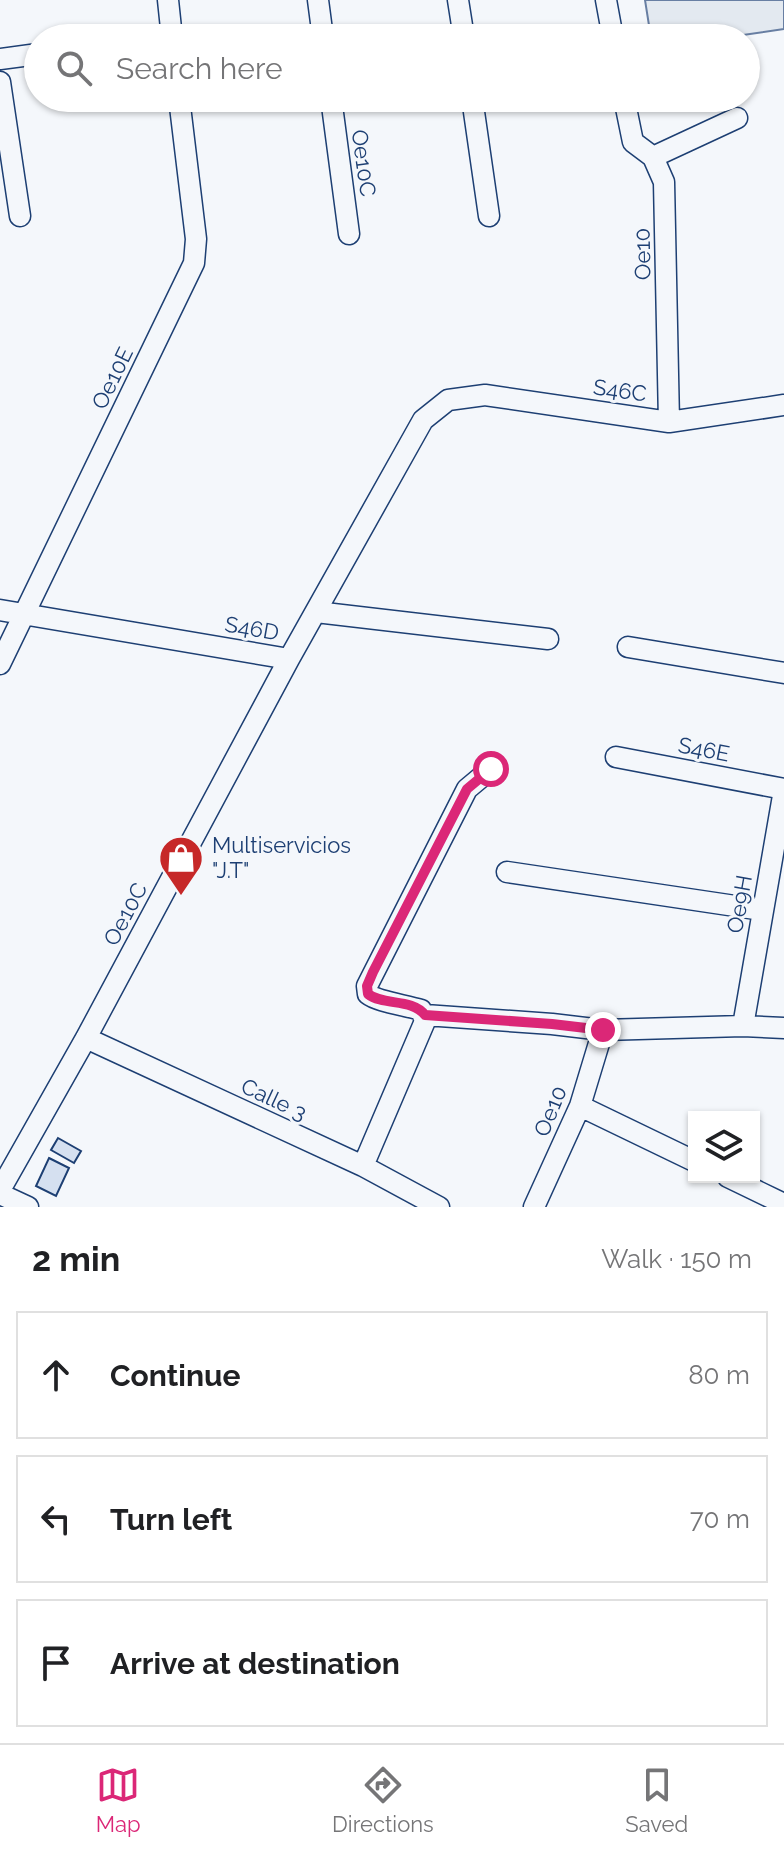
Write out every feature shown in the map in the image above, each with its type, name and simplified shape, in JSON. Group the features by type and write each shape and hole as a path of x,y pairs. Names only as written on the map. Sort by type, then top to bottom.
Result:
{"street":[{"path":"168,0 171,24"},
{"path":"318,0 321,24"},
{"path":"458,0 462,24"},
{"path":"606,0 610,24"},
{"path":"0,59 24,56"},
{"path":"0,82 20,216"},
{"name":"Oe10E","path":"0,664 194,263 196,239 181,112"},
{"name":"Oe10C","path":"333,112 349,234"},
{"path":"474,112 489,216"},
{"name":"Oe10","path":"627,112 633,142 653,157 664,182 669,422"},
{"path":"653,157 737,118"},
{"name":"S46C","path":"448,400 485,395 669,422 784,405"},
{"name":"S46D","path":"0,610 289,659 423,420 448,400"},
{"path":"316,612 548,639"},
{"path":"628,647 784,673"},
{"name":"Oe10C","path":"0,1192 289,659"},
{"name":"S46E","path":"616,757 784,789"},
{"path":"363,1166 425,1021 421,1010 375,999 368,994 367,986 467,789 491,769"},
{"name":"Oe9H","path":"743,1026 784,789"},
{"path":"507,872 762,910"},
{"path":"425,1015 603,1030 743,1026 784,1028"},
{"name":"Oe10","path":"534,1207 580,1106 603,1030"},
{"name":"Calle 3","path":"86,1038 363,1166 439,1207"},
{"path":"580,1106 688,1158"},
{"path":"740,1183 784,1204"},
{"path":"0,1192 28,1207"}],"shaded area":[{"path":"645,0 784,0 784,29 760,32 760,24 649,24"}],"building":[{"path":"58,1138 81,1151 74,1163 51,1150"},
{"path":"49,1158 69,1168 56,1196 36,1186"}],"place":[{"name":"Multiservicios \"J.T\"","path":"181,897"}],"route":[{"path":"491,769 467,789 373,972 367,986 368,994 375,999 390,1000 421,1010 425,1015 603,1030"}]}
